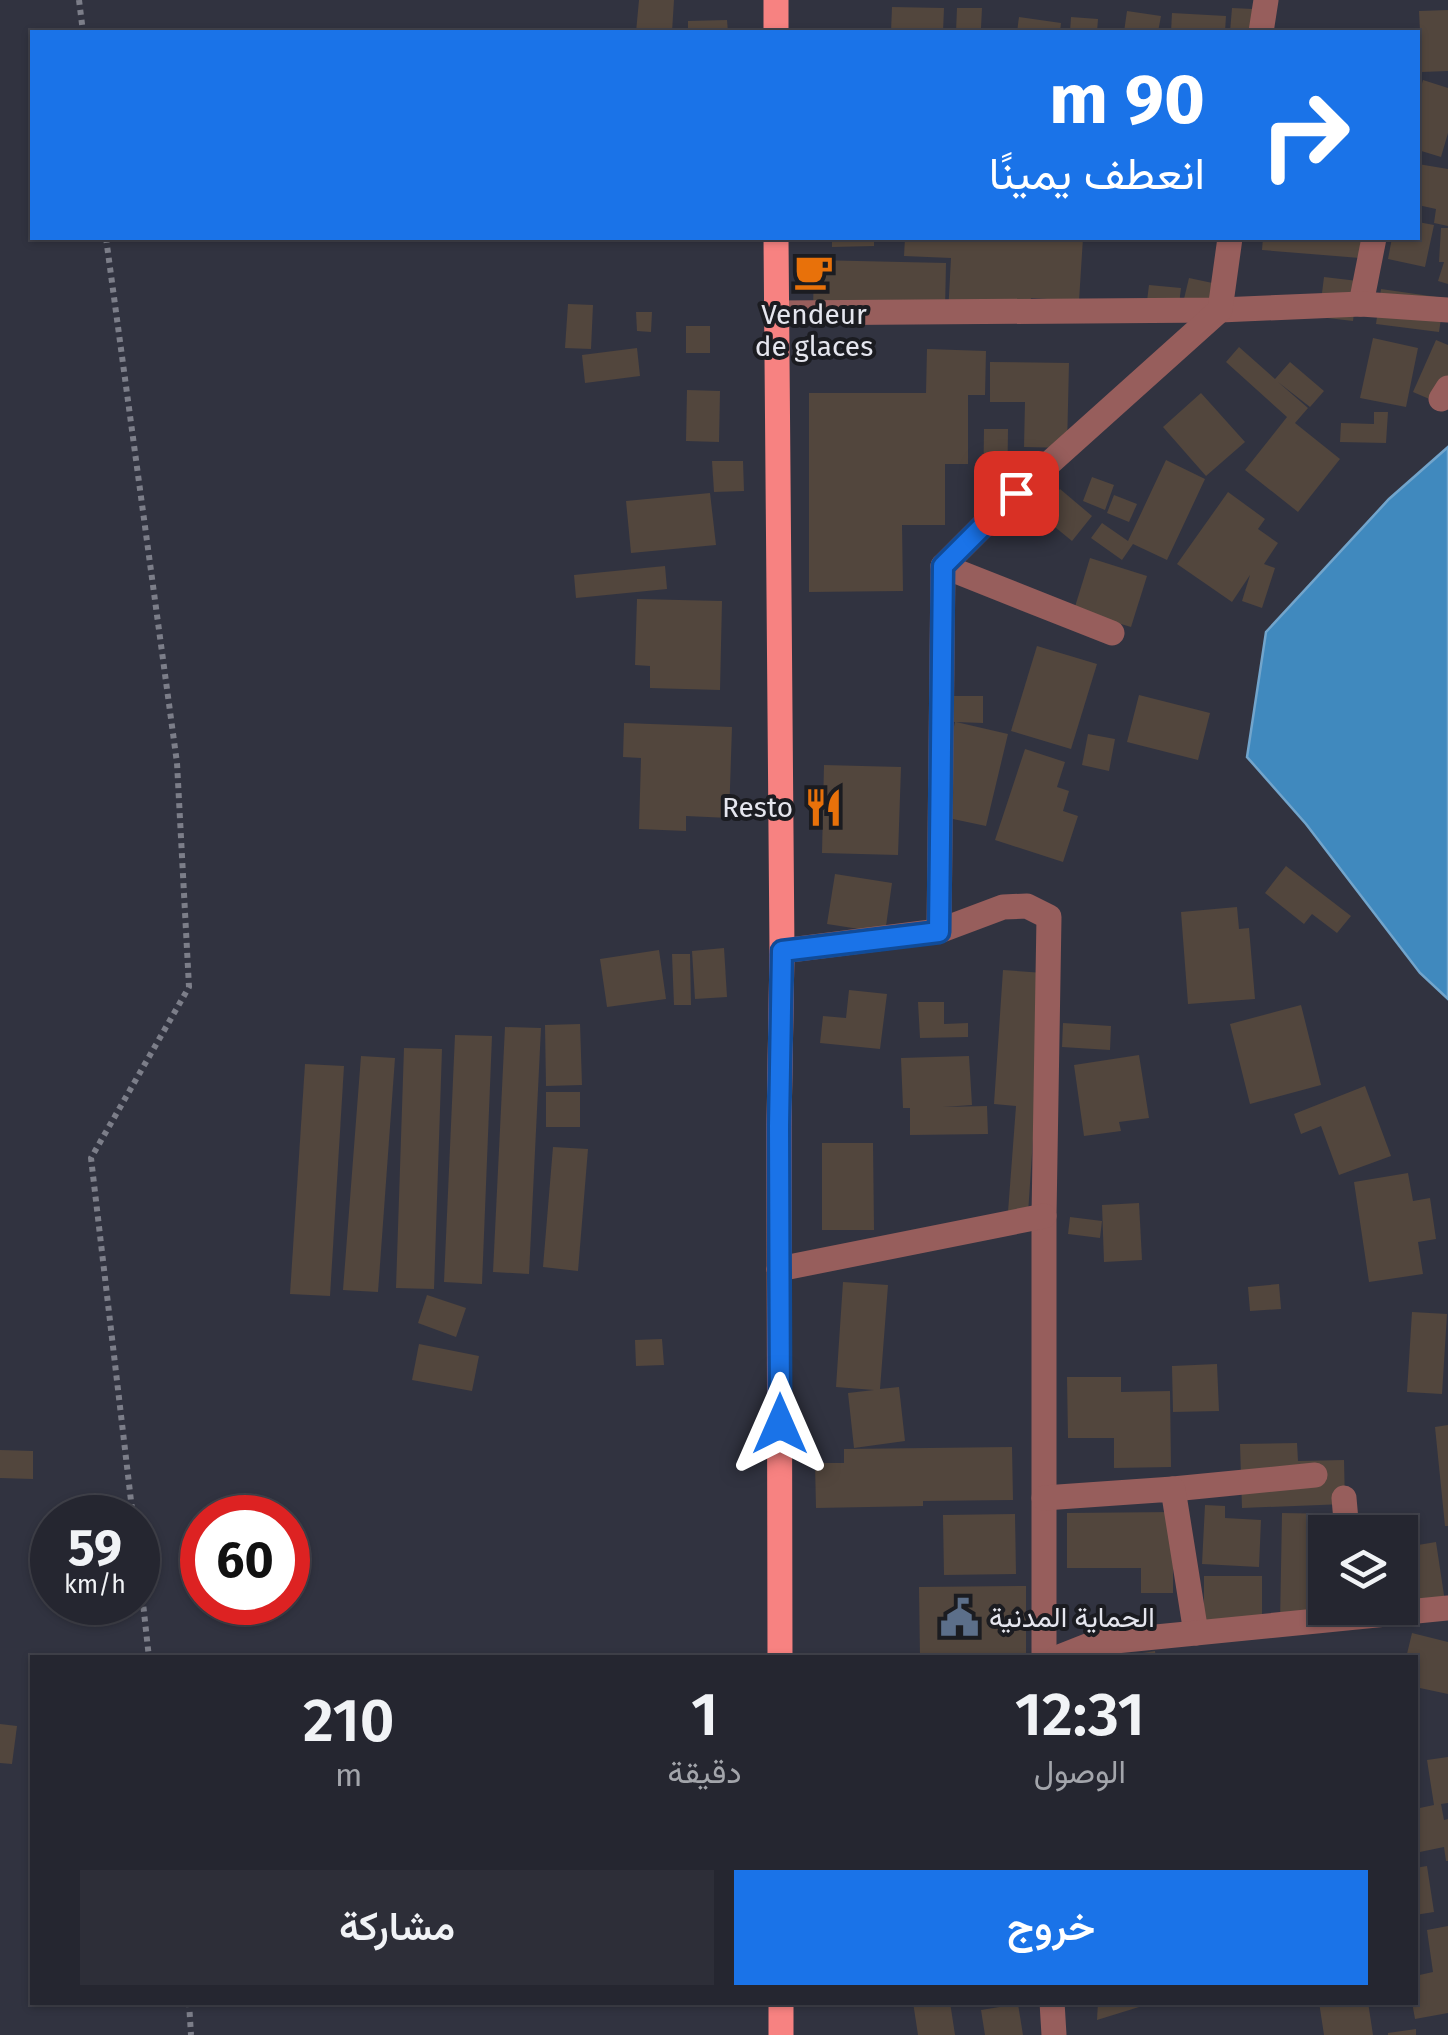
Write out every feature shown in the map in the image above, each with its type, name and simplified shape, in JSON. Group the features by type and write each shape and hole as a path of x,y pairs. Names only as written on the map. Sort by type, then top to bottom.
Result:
{"main road":[{"path":"776,0 776,30"},
{"path":"776,240 782,951 780,1655"},
{"path":"782,2005 782,2035"}],"street":[{"path":"1261,30 1266,0"},
{"path":"939,932 943,566 1016,493 1220,310 1230,240"},
{"path":"1360,304 1374,240"},
{"path":"776,314 1220,310 1360,304 1448,310"},
{"path":"943,566 1112,633"},
{"path":"782,951 939,932 1002,907 1027,906 1050,917 1044,1216 1044,1655"},
{"path":"780,1269 1044,1216"},
{"path":"1044,1498 1315,1475"},
{"path":"1173,1489 1196,1634"},
{"path":"1344,1498 1345,1515"},
{"path":"1418,1609 1448,1608"},
{"path":"1065,1655 1095,1643 1308,1618"},
{"path":"1052,2005 1054,2035"}],"path":[{"path":"79,0 83,30"},
{"path":"106,240 177,764 188,987 91,1158 130,1495"},
{"path":"145,1625 149,1655"},
{"path":"188,2005 191,2035"}],"water":[{"path":"1448,447 1448,999 1420,973 1306,824 1247,757 1266,632 1389,499"}],"building":[{"path":"639,0 674,0 672,30 636,30"},
{"path":"892,7 944,8 943,30 891,30"},
{"path":"957,8 982,8 981,28 1000,28 1000,30 956,30"},
{"path":"1232,8 1253,9 1251,30 1230,30"},
{"path":"1448,10 1448,71 1422,72 1419,11"},
{"path":"1127,11 1161,16 1158,30 1124,30"},
{"path":"1172,13 1226,16 1225,30 1171,30"},
{"path":"1019,17 1061,23 1060,30 1017,30"},
{"path":"1071,17 1098,19 1097,30 1070,30"},
{"path":"727,20 728,30 688,30 688,21"},
{"path":"1292,28 1353,29 1353,30"},
{"path":"1423,80 1448,88 1448,133 1441,157 1420,151"},
{"path":"1420,164 1448,169 1448,226 1434,223 1436,209 1420,205"},
{"path":"1420,222 1434,225 1425,267 1388,259 1392,240 1420,240"},
{"path":"1441,228 1448,228 1448,284 1438,281 1444,262 1439,262"},
{"path":"832,240 874,240 874,246 832,247"},
{"path":"905,240 1083,240 1079,301 1031,298 1029,319 948,314 951,258 904,256"},
{"path":"1263,240 1373,240 1372,259 1262,250"},
{"path":"814,260 946,263 945,310 813,312"},
{"path":"1324,277 1358,281 1353,321 1319,317"},
{"path":"1189,278 1222,285 1215,311 1183,303"},
{"path":"1149,285 1181,288 1177,321 1145,317"},
{"path":"1381,289 1444,298 1439,332 1376,324"},
{"path":"568,304 593,305 591,349 565,348"},
{"path":"636,312 652,312 651,332 637,331"},
{"path":"686,326 710,326 710,353 686,353"},
{"path":"1373,338 1418,348 1406,407 1360,398"},
{"path":"1436,340 1448,345 1448,407 1413,392"},
{"path":"1239,347 1275,379 1290,362 1324,391 1310,407 1278,382 1308,408 1295,423 1340,459 1298,512 1245,470 1287,417 1226,362"},
{"path":"637,348 640,376 585,383 582,355"},
{"path":"927,349 986,351 985,395 968,395 968,464 945,464 945,525 902,525 903,591 809,592 809,393 926,393"},
{"path":"990,362 1069,363 1067,448 1024,447 1025,402 990,402"},
{"path":"687,390 720,391 719,442 686,441"},
{"path":"1201,393 1245,442 1206,476 1163,427"},
{"path":"1374,412 1388,412 1386,443 1340,442 1341,423 1374,424"},
{"path":"984,429 1008,429 1007,503 983,503"},
{"path":"1166,460 1205,479 1167,560 1133,544 1122,560 1091,538 1102,523 1128,541"},
{"path":"712,461 743,461 744,491 714,492"},
{"path":"1092,477 1114,485 1105,510 1083,501"},
{"path":"1060,489 1092,516 1072,541 1039,514"},
{"path":"1228,492 1265,519 1258,529 1278,543 1264,564 1275,568 1262,608 1242,601 1250,575 1232,602 1177,564"},
{"path":"710,493 716,545 631,553 626,501"},
{"path":"1114,495 1137,504 1129,522 1107,513"},
{"path":"1090,558 1147,576 1131,627 1074,610"},
{"path":"665,566 667,589 576,598 574,575"},
{"path":"637,599 722,601 720,690 650,688 650,666 635,665"},
{"path":"1037,646 1097,664 1071,749 1011,731"},
{"path":"1139,695 1210,713 1198,760 1127,742"},
{"path":"945,696 983,696 983,723 956,722 1008,734 986,826 934,815 955,722 944,722"},
{"path":"624,723 732,727 729,818 686,816 686,831 639,829 641,758 623,757"},
{"path":"1088,734 1115,739 1109,771 1082,765"},
{"path":"1025,749 1065,762 1057,787 1069,791 1063,811 1078,816 1063,862 995,840"},
{"path":"824,765 901,767 898,855 822,853"},
{"path":"1286,866 1351,916 1337,933 1312,914 1304,924 1265,893"},
{"path":"835,874 892,883 885,933 827,924"},
{"path":"1237,907 1239,929 1249,928 1255,999 1188,1004 1181,912"},
{"path":"724,948 727,997 695,999 692,951"},
{"path":"659,950 666,999 607,1007 600,959"},
{"path":"672,954 690,954 691,1005 674,1005"},
{"path":"1003,970 1044,973 1028,1214 1008,1212 1016,1106 994,1104"},
{"path":"849,990 887,994 880,1049 820,1043 823,1016 846,1018"},
{"path":"918,1002 944,1002 944,1024 968,1023 968,1037 920,1038"},
{"path":"1301,1005 1321,1085 1250,1104 1230,1024"},
{"path":"1063,1023 1111,1026 1110,1050 1062,1047"},
{"path":"580,1024 582,1085 546,1086 545,1025"},
{"path":"505,1027 541,1028 529,1274 493,1272"},
{"path":"455,1035 492,1036 482,1284 444,1282"},
{"path":"404,1048 442,1049 434,1289 396,1288"},
{"path":"1139,1055 1149,1118 1119,1122 1121,1131 1084,1136 1074,1065"},
{"path":"361,1056 395,1058 378,1292 343,1290"},
{"path":"969,1056 972,1105 943,1107 987,1106 988,1134 910,1135 910,1108 903,1108 901,1058"},
{"path":"305,1064 344,1066 330,1296 290,1294"},
{"path":"1365,1086 1391,1156 1339,1175 1321,1126 1301,1134 1294,1114"},
{"path":"546,1092 580,1092 580,1127 546,1127"},
{"path":"822,1143 873,1143 874,1230 822,1230"},
{"path":"553,1147 588,1149 578,1271 543,1267"},
{"path":"1408,1173 1413,1201 1430,1198 1436,1239 1418,1242 1423,1274 1369,1282 1354,1182"},
{"path":"1139,1203 1142,1260 1104,1262 1102,1205"},
{"path":"1070,1217 1102,1221 1100,1238 1068,1234"},
{"path":"843,1282 888,1285 880,1389 899,1387 905,1441 854,1448 848,1393 874,1390 836,1387"},
{"path":"1279,1284 1281,1309 1250,1311 1248,1287"},
{"path":"427,1295 466,1308 456,1337 418,1323"},
{"path":"1412,1312 1447,1314 1442,1394 1407,1392"},
{"path":"662,1339 664,1365 636,1366 635,1340"},
{"path":"419,1344 479,1356 472,1391 412,1380"},
{"path":"1217,1364 1219,1411 1173,1412 1172,1366"},
{"path":"1067,1377 1121,1377 1121,1392 1170,1391 1171,1467 1114,1468 1114,1438 1068,1438"},
{"path":"1448,1425 1448,1526 1445,1526 1435,1427"},
{"path":"1297,1443 1298,1461 1344,1460 1345,1504 1242,1508 1240,1444"},
{"path":"1012,1447 1013,1500 816,1508 815,1463 844,1463 844,1449"},
{"path":"0,1450 33,1451 33,1479 0,1478"},
{"path":"1205,1505 1225,1506 1225,1518 1261,1520 1259,1567 1202,1564"},
{"path":"1173,1512 1173,1593 1141,1593 1141,1568 1067,1568 1067,1513"},
{"path":"1282,1513 1339,1514 1308,1515 1308,1616 1280,1624"},
{"path":"1015,1514 1016,1574 944,1575 943,1515"},
{"path":"1436,1542 1447,1615 1418,1611 1418,1545"},
{"path":"1204,1576 1262,1576 1262,1625 1204,1624"},
{"path":"1026,1586 1026,1655 920,1655 919,1587"},
{"path":"1412,1633 1448,1642 1448,1694 1418,1688 1418,1655 1407,1655"},
{"path":"0,1724 17,1726 12,1764 0,1763"},
{"path":"1448,1757 1448,1803 1441,1804 1444,1820 1448,1819 1448,1861 1444,1847 1418,1852 1418,1808 1434,1805 1427,1760"},
{"path":"1427,1866 1434,1912 1418,1915 1418,1868"},
{"path":"1448,1926 1448,2013 1415,2019 1413,2005 1418,2005 1418,1975 1433,1972 1427,1930"},
{"path":"913,2005 950,2005 955,2035 918,2035"},
{"path":"1018,2005 1023,2035 985,2035 981,2010"},
{"path":"1098,2005 1146,2005 1097,2020"},
{"path":"1319,2005 1368,2005 1373,2035 1324,2035"},
{"path":"1416,2029 1416,2035 1388,2035 1388,2033"}],"place":[{"name":"Vendeur de glaces","path":"814,272"},
{"name":"Resto","path":"823,807"},
{"name":"الحماية المدنية","path":"959,1617"}],"route":[{"path":"780,1424 782,951 939,932 943,566 1016,493"}]}
